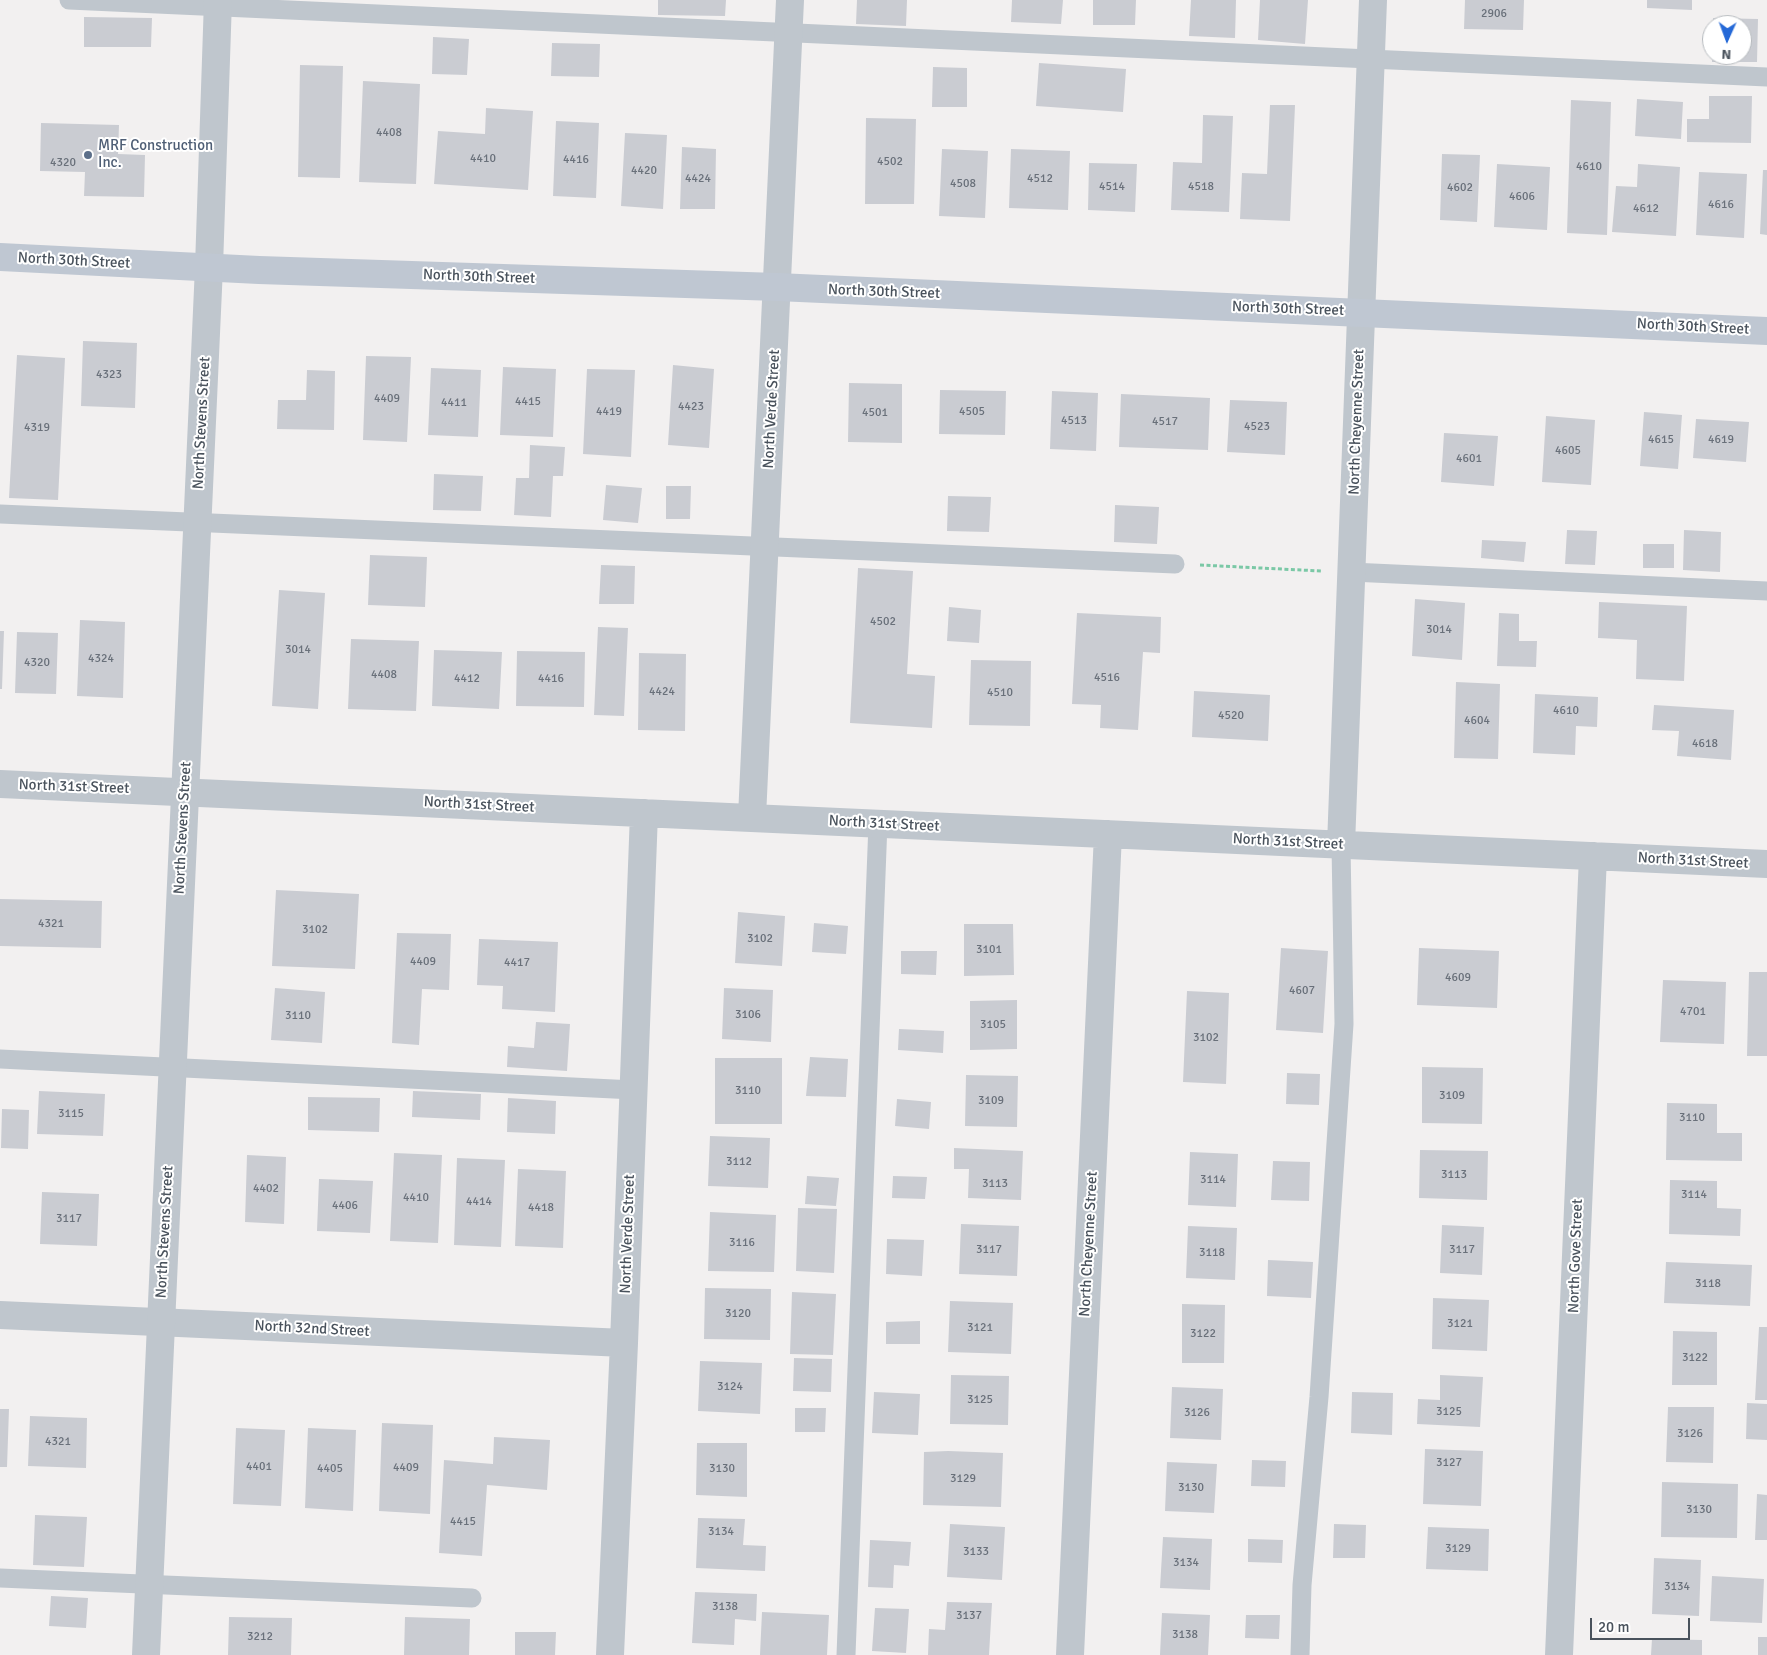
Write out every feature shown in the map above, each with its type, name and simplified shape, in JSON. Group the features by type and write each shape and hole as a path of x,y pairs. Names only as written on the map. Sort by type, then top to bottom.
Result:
{"main road":[{"name":"North 30th Street","path":"0,257 209,267 777,287 1767,331"}],"street":[{"name":"North Verde Street","path":"752,817 790,0"},
{"name":"North Cheyenne Street","path":"1341,845 1373,0"},
{"name":"North Stevens Street","path":"146,1655 209,267 218,3"},
{"name":"North 31st Street","path":"0,784 1767,864"},
{"name":"North Verde Street","path":"610,1655 644,812"},
{"name":"North Cheyenne Street","path":"1070,1655 1108,834"},
{"name":"North Gove Street","path":"1559,1655 1592,856"},
{"name":"North 32nd Street","path":"0,1315 624,1343"}],"lane":[{"path":"69,0 218,3 789,32 1767,77"},
{"path":"0,514 1175,564"},
{"path":"1352,572 1767,591"},
{"path":"846,1655 878,824"},
{"path":"1300,1655 1302,1585 1319,1397 1344,1024 1341,845"},
{"path":"0,1059 634,1090"},
{"path":"0,1578 472,1598"}],"path":[{"path":"1175,564 1352,572"}],"building":[{"path":"658,0 726,0 725,16 658,15"},
{"path":"857,0 907,0 906,26 856,24"},
{"path":"1012,0 1063,0 1061,24 1011,22"},
{"path":"1093,0 1136,0 1135,25 1093,25"},
{"path":"1191,0 1236,0 1235,38 1189,36"},
{"path":"1260,0 1308,0 1305,44 1258,40"},
{"path":"1465,0 1524,0 1523,30 1464,29"},
{"path":"1647,0 1692,0 1692,10 1647,8"},
{"path":"84,17 152,18 151,47 84,47"},
{"path":"1752,19 1758,19 1757,62 1752,62"},
{"path":"433,37 469,39 467,75 432,74"},
{"path":"552,43 600,44 599,77 551,76"},
{"path":"1039,63 1126,69 1123,112 1036,106"},
{"path":"300,65 343,66 340,178 298,177"},
{"path":"933,67 967,68 967,107 932,107"},
{"path":"363,81 420,84 416,184 359,182"},
{"path":"1709,96 1752,96 1751,143 1687,142 1687,119 1709,119"},
{"path":"1637,99 1683,102 1681,139 1635,136"},
{"path":"1571,100 1611,102 1607,235 1567,233"},
{"path":"1270,105 1295,105 1290,221 1240,219 1242,173 1267,174"},
{"path":"486,108 533,111 528,190 434,184 438,131 485,134"},
{"path":"1203,115 1233,116 1229,212 1171,210 1173,162 1202,163"},
{"path":"866,118 916,119 914,204 865,204"},
{"path":"556,121 599,123 596,198 553,196"},
{"path":"41,123 119,125 118,154 145,155 144,197 84,196 85,172 40,171"},
{"path":"625,133 667,135 663,209 621,206"},
{"path":"682,147 716,149 715,209 680,209"},
{"path":"942,149 988,151 985,218 939,216"},
{"path":"1011,149 1070,151 1068,210 1009,208"},
{"path":"1442,154 1480,155 1477,222 1440,220"},
{"path":"1089,163 1137,164 1135,212 1088,210"},
{"path":"1497,164 1550,167 1547,230 1494,227"},
{"path":"1638,164 1680,167 1676,236 1612,232 1616,186 1637,187"},
{"path":"1763,170 1767,170 1767,235 1760,234"},
{"path":"1699,172 1747,174 1744,238 1696,235"},
{"path":"83,341 137,343 135,408 81,406"},
{"path":"17,355 65,358 58,500 9,498"},
{"path":"366,356 411,357 407,442 363,440"},
{"path":"673,365 714,369 709,448 668,445"},
{"path":"503,367 556,369 553,437 500,435"},
{"path":"431,368 481,370 478,437 428,435"},
{"path":"587,369 635,370 631,457 583,454"},
{"path":"307,370 335,371 334,430 277,429 278,400 306,400"},
{"path":"849,383 902,384 902,443 848,442"},
{"path":"940,390 1006,391 1005,435 939,434"},
{"path":"1052,391 1098,393 1096,451 1050,449"},
{"path":"1121,394 1210,398 1208,450 1119,447"},
{"path":"1230,400 1287,402 1285,455 1227,452"},
{"path":"1644,412 1682,415 1678,469 1640,466"},
{"path":"1546,416 1595,420 1591,485 1542,482"},
{"path":"1696,419 1749,422 1746,462 1693,458"},
{"path":"1444,433 1498,436 1494,486 1441,482"},
{"path":"530,445 565,447 563,476 553,476 551,517 514,515 516,478 529,478"},
{"path":"434,474 483,476 481,511 433,510"},
{"path":"606,485 642,488 638,523 603,520"},
{"path":"666,486 691,486 690,519 666,519"},
{"path":"948,496 991,497 989,532 947,531"},
{"path":"1115,505 1159,507 1157,544 1114,542"},
{"path":"1567,530 1597,531 1595,565 1565,564"},
{"path":"1684,530 1721,532 1720,572 1683,570"},
{"path":"1482,540 1526,542 1524,562 1481,558"},
{"path":"1643,544 1674,544 1674,568 1643,568"},
{"path":"370,555 427,557 425,607 368,605"},
{"path":"601,565 635,566 634,604 599,604"},
{"path":"858,568 913,571 907,674 935,676 932,728 850,723"},
{"path":"279,590 325,593 318,709 272,706"},
{"path":"1415,599 1465,603 1462,660 1412,656"},
{"path":"1599,602 1687,606 1684,681 1636,679 1637,640 1598,638"},
{"path":"949,607 981,610 979,643 947,641"},
{"path":"1077,613 1161,617 1160,653 1143,652 1138,730 1100,728 1101,705 1072,704"},
{"path":"1499,613 1519,614 1519,641 1537,641 1536,667 1497,666"},
{"path":"80,620 125,622 123,698 77,696"},
{"path":"598,627 628,628 624,716 594,715"},
{"path":"0,631 4,631 2,689 0,689"},
{"path":"17,632 58,633 56,694 15,693"},
{"path":"351,639 419,641 416,711 348,709"},
{"path":"434,650 502,652 499,709 432,706"},
{"path":"517,651 585,652 584,707 516,706"},
{"path":"639,653 686,654 685,731 638,730"},
{"path":"971,660 1031,661 1030,726 969,725"},
{"path":"1456,682 1500,684 1498,759 1454,758"},
{"path":"1194,691 1270,695 1268,741 1192,737"},
{"path":"1535,694 1598,697 1597,727 1576,726 1575,755 1533,753"},
{"path":"1654,705 1734,710 1731,760 1677,756 1679,731 1652,730"},
{"path":"276,890 359,894 355,969 272,966"},
{"path":"0,899 102,901 101,948 0,946"},
{"path":"738,912 785,916 782,966 735,963"},
{"path":"814,923 848,926 846,954 812,952"},
{"path":"964,924 1013,924 1014,975 964,976"},
{"path":"397,933 451,934 449,990 422,989 419,1045 392,1043"},
{"path":"479,939 558,942 555,1012 502,1009 503,986 477,985"},
{"path":"1281,948 1328,951 1323,1033 1276,1030"},
{"path":"1419,948 1499,951 1497,1008 1417,1005"},
{"path":"901,951 937,951 936,975 901,974"},
{"path":"1749,972 1767,972 1767,1056 1747,1056"},
{"path":"1663,980 1726,982 1724,1044 1660,1042"},
{"path":"275,988 325,992 322,1043 271,1040"},
{"path":"724,988 773,990 771,1042 722,1039"},
{"path":"1187,991 1229,993 1226,1084 1183,1082"},
{"path":"1017,1000 1017,1049 970,1050 970,1001"},
{"path":"536,1022 570,1024 567,1071 507,1067 508,1046 534,1048"},
{"path":"899,1029 944,1031 943,1053 898,1050"},
{"path":"810,1057 848,1059 846,1097 806,1096"},
{"path":"715,1058 782,1058 782,1124 715,1124"},
{"path":"1422,1067 1483,1068 1482,1124 1422,1123"},
{"path":"1287,1073 1320,1074 1319,1105 1286,1104"},
{"path":"966,1075 1018,1076 1017,1127 965,1126"},
{"path":"39,1091 105,1094 103,1136 37,1134"},
{"path":"413,1091 481,1094 480,1120 412,1117"},
{"path":"308,1097 380,1098 379,1132 308,1130"},
{"path":"508,1098 556,1101 555,1134 507,1132"},
{"path":"897,1099 931,1102 929,1129 895,1126"},
{"path":"1667,1103 1717,1104 1717,1133 1742,1133 1742,1161 1666,1160"},
{"path":"2,1109 29,1110 28,1149 1,1148"},
{"path":"710,1136 770,1138 768,1188 708,1186"},
{"path":"954,1148 1023,1151 1021,1200 968,1198 969,1169 954,1169"},
{"path":"1420,1150 1488,1151 1487,1200 1419,1198"},
{"path":"1190,1152 1238,1154 1236,1207 1188,1205"},
{"path":"394,1153 442,1155 438,1243 390,1241"},
{"path":"247,1155 286,1157 284,1224 245,1222"},
{"path":"457,1158 505,1160 501,1247 454,1245"},
{"path":"1273,1161 1310,1162 1309,1201 1271,1200"},
{"path":"518,1169 566,1171 563,1248 515,1246"},
{"path":"807,1176 839,1178 836,1206 805,1204"},
{"path":"893,1176 927,1177 925,1199 892,1198"},
{"path":"319,1179 373,1181 370,1233 317,1231"},
{"path":"1670,1180 1717,1181 1717,1208 1741,1209 1740,1236 1669,1234"},
{"path":"42,1192 99,1194 97,1246 40,1244"},
{"path":"798,1208 837,1209 834,1273 796,1271"},
{"path":"710,1212 776,1215 774,1272 708,1271"},
{"path":"961,1224 1019,1226 1017,1276 959,1274"},
{"path":"1442,1225 1484,1227 1482,1275 1440,1273"},
{"path":"1188,1226 1237,1228 1235,1280 1186,1278"},
{"path":"887,1239 924,1240 922,1276 886,1274"},
{"path":"1268,1260 1313,1262 1311,1298 1267,1296"},
{"path":"1666,1262 1752,1265 1750,1306 1664,1303"},
{"path":"705,1288 771,1289 770,1340 704,1339"},
{"path":"792,1292 836,1294 833,1355 790,1354"},
{"path":"1433,1298 1489,1300 1487,1351 1432,1349"},
{"path":"950,1301 1013,1303 1011,1354 948,1352"},
{"path":"1182,1304 1225,1305 1224,1363 1182,1363"},
{"path":"920,1321 920,1344 886,1344 886,1322"},
{"path":"1759,1327 1767,1327 1767,1400 1755,1400"},
{"path":"1673,1331 1717,1332 1717,1385 1672,1385"},
{"path":"794,1358 832,1359 831,1392 793,1391"},
{"path":"700,1361 762,1363 760,1414 698,1411"},
{"path":"951,1375 1009,1376 1008,1425 950,1424"},
{"path":"1440,1375 1483,1377 1480,1427 1417,1424 1418,1399 1440,1400"},
{"path":"1172,1387 1223,1389 1221,1440 1170,1438"},
{"path":"874,1392 920,1394 918,1435 872,1433"},
{"path":"1352,1392 1393,1393 1392,1435 1351,1433"},
{"path":"1747,1403 1767,1404 1767,1440 1746,1439"},
{"path":"1668,1407 1714,1407 1713,1463 1666,1462"},
{"path":"795,1408 826,1408 825,1432 795,1432"},
{"path":"0,1409 9,1409 7,1467 0,1467"},
{"path":"30,1416 87,1418 86,1468 28,1466"},
{"path":"382,1423 433,1425 430,1514 379,1511"},
{"path":"236,1428 285,1430 281,1506 233,1504"},
{"path":"308,1428 356,1430 353,1511 305,1508"},
{"path":"494,1437 550,1440 547,1490 487,1485 482,1556 439,1553 444,1460 493,1464"},
{"path":"697,1443 747,1443 747,1497 696,1495"},
{"path":"1425,1449 1483,1451 1481,1506 1423,1504"},
{"path":"924,1452 1003,1453 1001,1507 923,1505"},
{"path":"1252,1460 1286,1461 1285,1487 1251,1486"},
{"path":"1167,1462 1217,1464 1214,1513 1165,1511"},
{"path":"1662,1482 1738,1484 1737,1538 1661,1537"},
{"path":"1757,1494 1767,1495 1767,1540 1755,1540"},
{"path":"35,1515 87,1517 84,1567 33,1565"},
{"path":"698,1518 745,1519 743,1545 766,1546 765,1571 696,1568"},
{"path":"950,1524 1005,1527 1002,1580 947,1577"},
{"path":"1334,1524 1366,1525 1365,1558 1333,1558"},
{"path":"1428,1527 1489,1529 1488,1571 1426,1569"},
{"path":"1163,1537 1212,1539 1210,1590 1160,1588"},
{"path":"1248,1539 1283,1540 1282,1563 1248,1562"},
{"path":"870,1540 911,1542 909,1566 894,1565 893,1588 868,1587"},
{"path":"1654,1558 1701,1560 1699,1616 1652,1614"},
{"path":"1712,1576 1764,1579 1762,1623 1710,1621"},
{"path":"695,1592 757,1594 756,1621 735,1619 734,1645 692,1643"},
{"path":"51,1596 88,1598 86,1628 49,1626"},
{"path":"947,1602 992,1603 989,1655 928,1655 929,1629 945,1630"},
{"path":"875,1608 909,1609 906,1653 872,1651"},
{"path":"762,1612 829,1615 827,1655 760,1655"},
{"path":"1162,1613 1210,1615 1208,1655 1160,1655"},
{"path":"1246,1615 1280,1615 1279,1639 1245,1638"},
{"path":"229,1617 292,1618 291,1655 228,1655"},
{"path":"405,1617 470,1619 469,1655 404,1655"},
{"path":"515,1632 556,1632 555,1655 515,1655"},
{"path":"1758,1637 1767,1637 1767,1655 1758,1655"},
{"path":"1652,1639 1702,1640 1702,1655 1651,1655"}],"place":[{"name":"MRF Construction Inc.","path":"88,155"}]}
